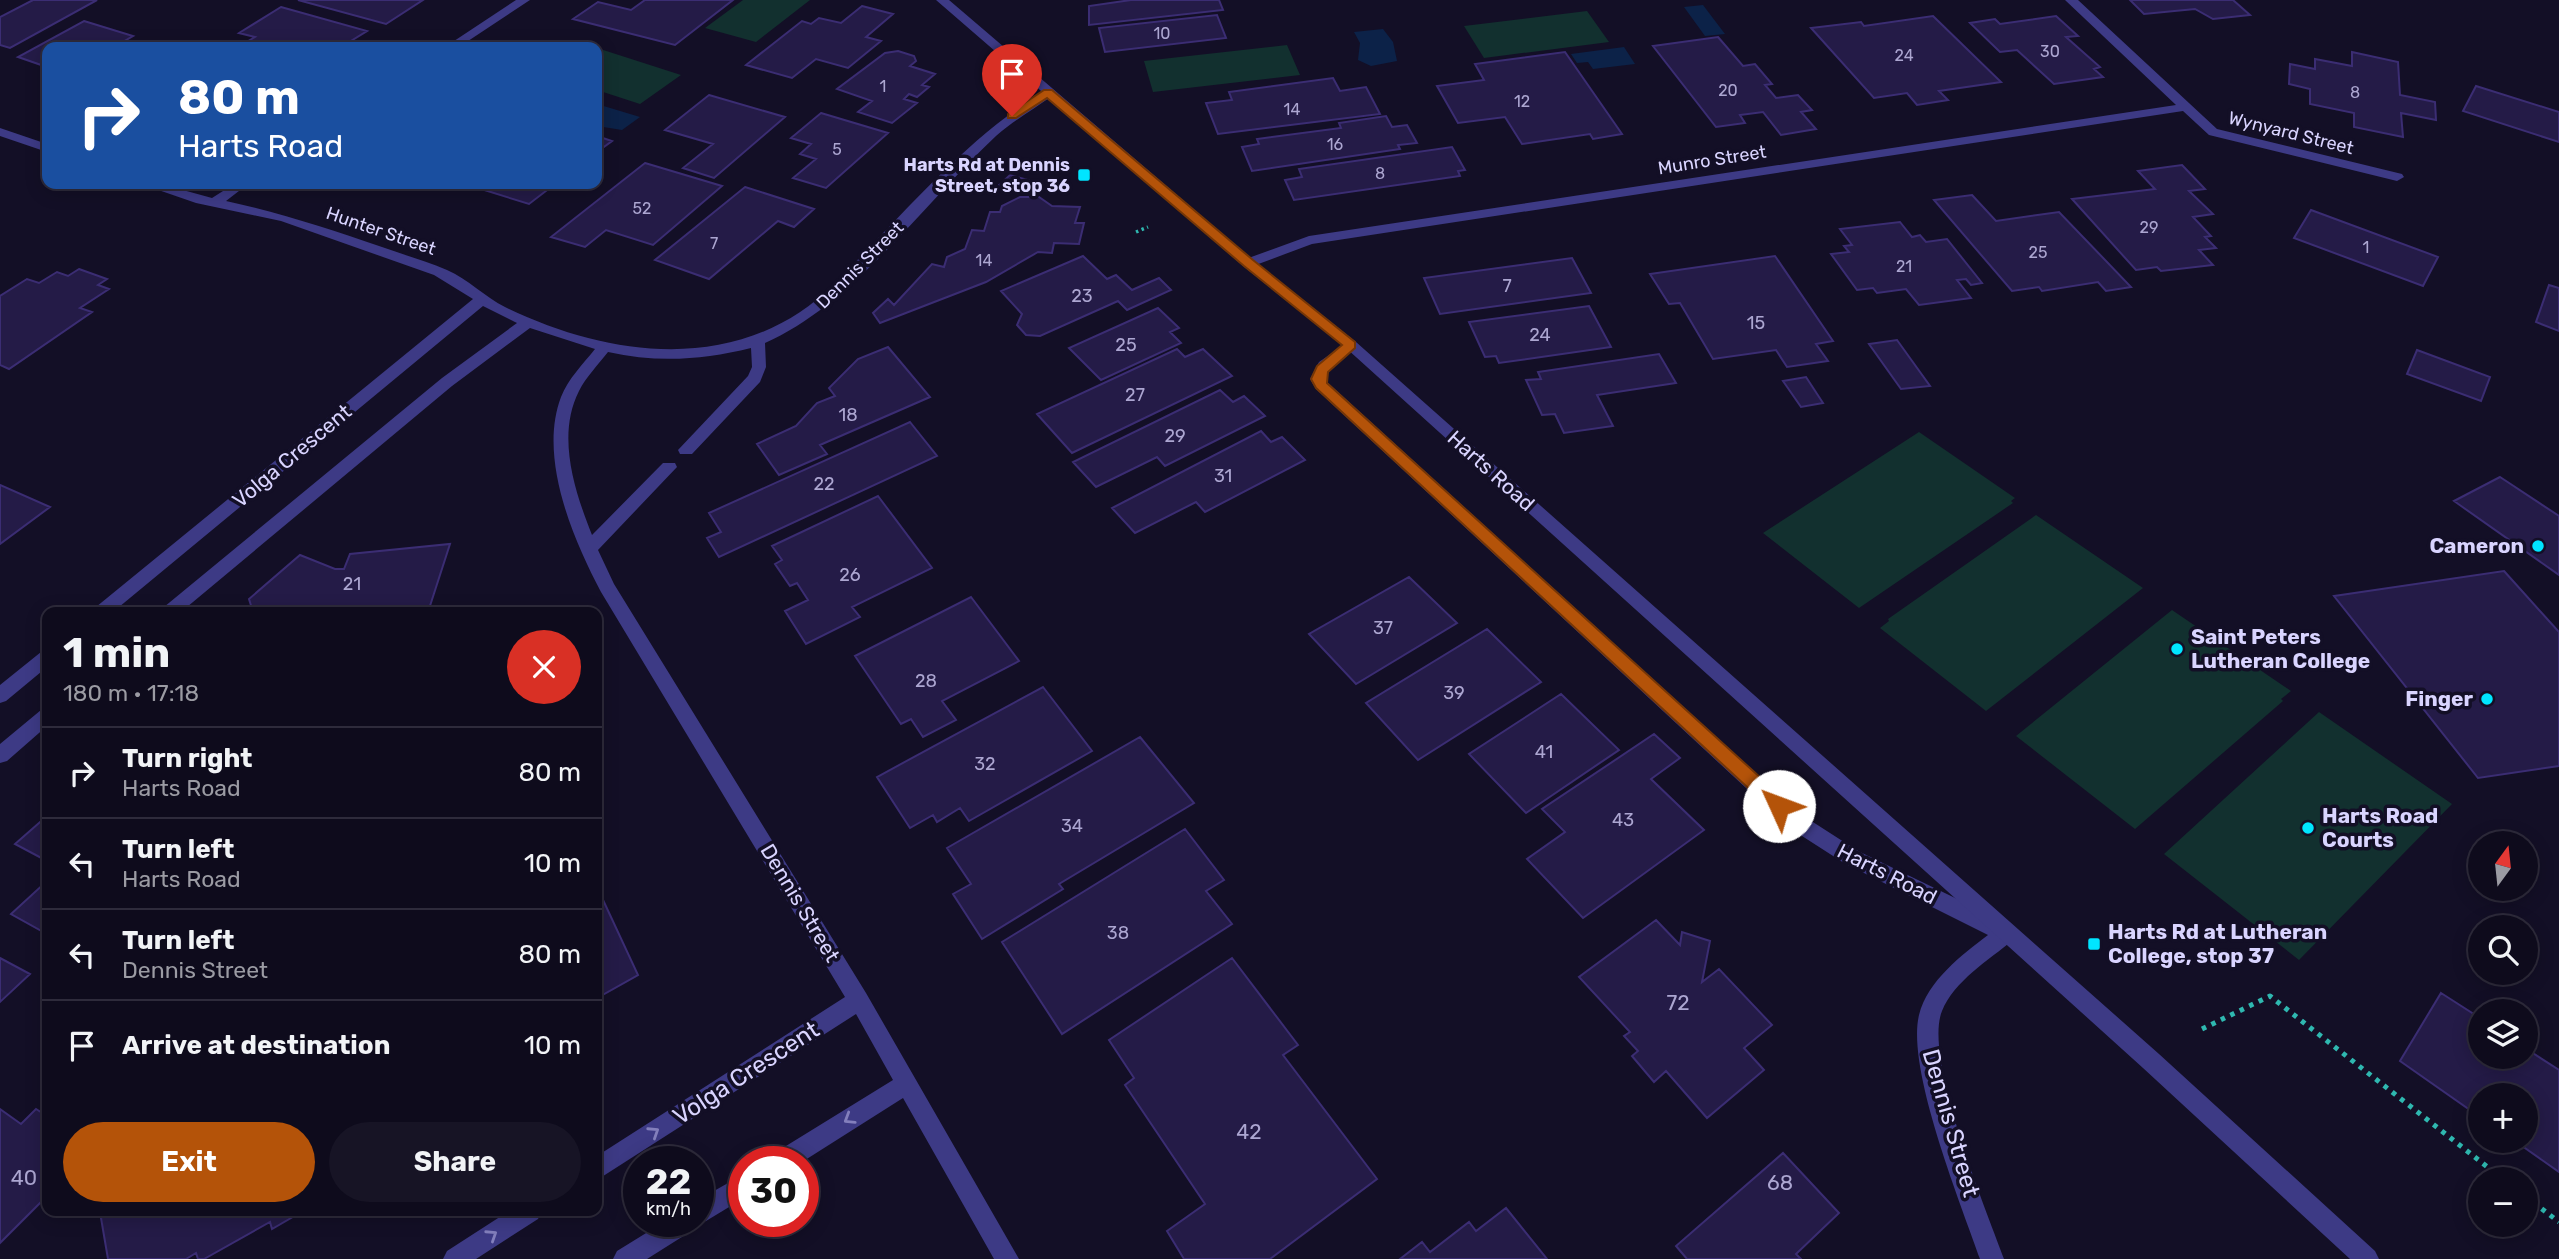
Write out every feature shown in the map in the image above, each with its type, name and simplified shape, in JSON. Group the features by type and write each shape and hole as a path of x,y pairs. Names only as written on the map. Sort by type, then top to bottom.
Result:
{"street":[{"path":"459,42 524,0"},
{"name":"Harts Road","path":"943,0 1248,263 1351,345 2367,1259"},
{"name":"Wynyard Street","path":"2071,0 2213,132 2397,177"},
{"name":"Dennis Street","path":"1007,1259 859,1000 607,587 588,550 571,502 561,428 570,392 597,345 645,355 688,355 732,349 758,342 788,329 813,311 993,132 1048,93"},
{"name":"Munro Street","path":"1248,263 1308,240 2186,107"},
{"path":"0,132 42,146"},
{"name":"Hunter Street","path":"165,189 214,203 285,218 439,272 458,281 496,308 597,345"},
{"path":"214,203 235,189"},
{"name":"Volga Crescent","path":"108,607 482,299"},
{"name":"Volga Crescent","path":"176,607 447,382 528,321"},
{"path":"686,450 755,378 759,367 758,342"},
{"name":"Harts Road","path":"1351,345 1322,369 1318,379 1321,385 1796,821 1852,857 2006,933"},
{"path":"588,550 669,467"},
{"path":"0,696 42,661"},
{"path":"0,755 42,719"},
{"name":"Dennis Street","path":"1992,1259 1941,1101 1928,1054 1927,1031 1935,1004 1950,981 2006,933"},
{"name":"Volga Crescent","path":"602,1165 859,1000"},
{"path":"807,1146 907,1083"},
{"path":"455,1259 522,1216"},
{"path":"625,1259 661,1237"}],"path":[{"path":"1136,232 1148,227"},
{"path":"2202,1029 2270,996 2487,1167"},
{"path":"2538,1206 2559,1222"}],"green space":[{"path":"743,0 810,0 756,42 705,28"},
{"path":"1587,11 1609,42 1484,58 1464,26"},
{"path":"1287,45 1300,75 1153,92 1144,61"},
{"path":"602,50 681,75 640,104 602,92"},
{"path":"1919,432 2015,498 2011,501 2013,503 1859,608 1763,533"},
{"path":"2036,515 2143,588 1986,711 1880,628 1888,619"},
{"path":"2172,610 2291,691 2281,699 2283,701 2135,829 2016,736"},
{"name":"Harts Road Courts","path":"2319,712 2452,804 2299,960 2164,854"}],"water":[{"path":"1703,5 1725,34 1705,36 1684,7"},
{"path":"1383,29 1393,42 1397,61 1371,66 1358,60 1360,43 1354,32"},
{"path":"1624,47 1635,64 1593,69 1588,62 1577,63 1571,54"},
{"path":"602,106 640,117 622,130 602,127"}],"building":[{"path":"33,0 97,0 10,48 0,45 0,17"},
{"path":"298,0 423,0 386,24"},
{"path":"645,0 733,0 675,45 573,19 598,2 631,10"},
{"path":"1131,0 1219,0 1223,10 1089,25 1089,6"},
{"path":"2130,0 2233,0 2250,15 2213,19 2195,9 2144,14"},
{"path":"862,6 893,14 866,37 881,41 848,68 816,59 792,78 746,65 802,21 811,24 819,18 841,23"},
{"path":"281,7 367,31 349,42 246,42 255,37 239,33"},
{"path":"1217,15 1226,38 1105,52 1099,28"},
{"path":"1933,16 2001,82 1939,91 1948,100 1917,105 1907,93 1874,98 1811,28 1861,22 1864,26"},
{"path":"2056,16 2078,36 2066,37 2100,67 2094,69 2103,77 2054,84 2017,50 2000,52 1970,23 1995,19 2000,24"},
{"path":"84,21 133,36 123,42 46,42"},
{"path":"1718,37 1743,66 1755,64 1772,84 1765,85 1776,98 1798,95 1812,110 1801,112 1816,129 1781,135 1763,112 1740,115 1745,123 1716,127 1653,46"},
{"path":"42,44 42,65 18,57"},
{"path":"898,51 914,56 916,61 910,66 935,74 922,85 929,87 917,97 909,94 904,99 917,103 892,123 858,112 872,101 837,89 885,53"},
{"path":"1565,52 1622,134 1593,139 1590,134 1522,144 1505,117 1458,123 1437,86 1484,80 1475,64"},
{"path":"2352,52 2398,62 2400,95 2435,102 2436,120 2401,113 2403,137 2354,127 2354,113 2310,104 2310,89 2289,84 2290,64 2315,69 2315,59 2352,66"},
{"path":"1333,78 1340,91 1366,87 1380,114 1218,134 1206,103 1232,100 1229,92"},
{"path":"2476,86 2559,112 2559,142 2463,111"},
{"path":"709,95 785,117 714,178 683,168 713,144 665,130"},
{"path":"821,113 888,133 826,188 793,178 816,159 800,154 811,144 791,138"},
{"path":"1386,116 1392,127 1407,125 1417,143 1398,145 1400,149 1252,171 1242,147 1259,144 1257,139 1341,128 1339,123"},
{"path":"602,138 612,141 602,148"},
{"path":"1452,147 1465,170 1458,171 1460,176 1294,200 1285,180 1302,177 1299,169"},
{"path":"645,163 722,186 653,245 606,230 585,247 551,237"},
{"path":"2182,165 2205,189 2189,191 2213,214 2193,217 2211,236 2205,237 2216,248 2199,250 2213,265 2161,271 2157,267 2136,270 2072,199 2155,189 2138,171"},
{"path":"1010,175 1028,180 1016,193 997,187"},
{"path":"745,187 814,209 794,227 778,221 709,279 655,260"},
{"path":"481,189 548,189 529,204"},
{"path":"1972,195 1996,221 2059,212 2131,287 2106,291 2098,282 2042,291 2039,287 2012,291 1934,200"},
{"path":"1020,197 1039,197 1052,206 1080,207 1075,223 1084,223 1079,244 1054,243 1052,253 1038,252 986,282 880,323 873,313 888,299 894,305 932,264 944,267 947,257 965,249 972,230 984,231 990,212 1000,212 1002,206"},
{"path":"2311,210 2438,257 2423,286 2294,238"},
{"path":"1900,222 1912,237 1920,235 1926,242 1947,239 1982,283 1971,285 1966,279 1957,280 1971,298 1919,305 1906,289 1877,293 1873,288 1857,290 1831,254 1849,252 1844,246 1852,245 1840,229"},
{"path":"1083,256 1107,279 1116,275 1132,290 1159,278 1171,290 1127,310 1118,301 1040,336 1026,335 1017,325 1022,314 1001,291"},
{"path":"1775,256 1833,341 1816,344 1828,361 1787,367 1776,350 1713,359 1680,303 1669,304 1650,274"},
{"path":"1572,258 1591,293 1440,314 1424,278"},
{"path":"79,269 107,279 98,285 109,289 80,308 92,312 9,369 0,365 0,296 27,279 39,283 57,272 68,276"},
{"path":"2549,285 2559,288 2559,331 2536,322"},
{"path":"1589,306 1611,347 1499,363 1496,356 1485,357 1469,322"},
{"path":"1158,308 1179,328 1170,332 1181,343 1101,380 1069,348"},
{"path":"1897,340 1930,386 1901,389 1869,344"},
{"path":"888,347 930,397 820,445 827,454 779,475 757,444 796,426 817,403 835,396 829,388 858,359"},
{"path":"1177,349 1185,357 1203,349 1232,376 1072,453 1037,414"},
{"path":"2417,350 2490,377 2481,401 2407,374"},
{"path":"1659,354 1676,383 1597,395 1613,426 1564,433 1555,414 1542,415 1526,380 1541,379 1538,372"},
{"path":"1806,377 1823,403 1801,407 1783,381"},
{"path":"1220,390 1233,402 1244,396 1265,416 1165,466 1157,457 1096,487 1073,462"},
{"path":"910,422 937,456 719,557 707,538 721,532 709,513"},
{"path":"1261,431 1271,442 1282,437 1305,460 1205,512 1196,502 1135,533 1112,508"},
{"name":"Cameron","path":"2500,477 2559,516 2559,575 2454,501"},
{"path":"0,485 50,507 0,544"},
{"path":"878,496 932,568 852,607 860,617 806,644 785,611 808,600 797,583 790,586 775,564 782,560 772,546"},
{"path":"450,544 430,607 251,607 249,599 300,555 335,569 344,569 350,554"},
{"name":"Finger","path":"2504,571 2559,632 2559,766 2478,778 2334,596"},
{"path":"1409,577 1457,623 1356,684 1309,634"},
{"path":"971,597 1019,661 942,701 956,720 923,737 911,719 901,724 855,656"},
{"path":"1487,629 1541,682 1418,760 1366,703"},
{"path":"1043,687 1092,751 969,821 960,808 937,822 933,815 910,828 877,777"},
{"path":"1561,694 1619,750 1526,813 1469,754"},
{"path":"1654,734 1680,758 1651,779 1704,830 1583,918 1527,859 1565,832 1542,809"},
{"path":"1140,737 1194,803 1059,884 1063,889 982,939 953,894 971,884 947,848"},
{"path":"42,820 42,858 15,844"},
{"path":"1185,829 1224,880 1206,891 1232,924 1062,1034 1002,942"},
{"path":"42,886 42,931 11,914"},
{"path":"602,898 638,975 602,995"},
{"path":"1656,920 1680,945 1682,932 1710,941 1702,982 1719,969 1772,1025 1744,1048 1764,1070 1707,1118 1666,1071 1654,1082 1632,1056 1638,1051 1624,1036 1630,1032 1579,977"},
{"path":"0,958 30,974 0,1002"},
{"path":"1232,958 1298,1045 1283,1055 1377,1179 1270,1259 1184,1259 1167,1231 1205,1204 1125,1085 1134,1078 1109,1040"},
{"path":"2441,993 2468,1010 2468,1069 2538,1069 2538,1056 2559,1070 2559,1172 2532,1153 2538,1153 2538,1083 2468,1083 2468,1109 2400,1061"},
{"path":"0,1109 21,1124 36,1109 42,1113 42,1201 0,1243"},
{"path":"1783,1153 1839,1213 1796,1254 1801,1259 1687,1259 1676,1246"},
{"path":"1506,1208 1547,1259 1400,1259 1422,1242 1430,1252 1469,1222 1476,1231"},
{"path":"294,1216 272,1229 270,1222 204,1259 198,1259 196,1253 186,1259 108,1259 101,1218"}],"place":[{"name":"Harts Rd at Dennis Street, stop 36","path":"1084,175"},
{"name":"Cameron","path":"2538,546"},
{"name":"Saint Peters Lutheran College","path":"2177,649"},
{"name":"Finger","path":"2487,699"},
{"name":"Harts Road Courts","path":"2308,828"},
{"name":"Harts Rd at Lutheran College, stop 37","path":"2094,944"}],"route":[{"path":"1012,116 1048,93 1248,263 1351,345 1324,366 1318,379 1321,385 1779,806"}]}
